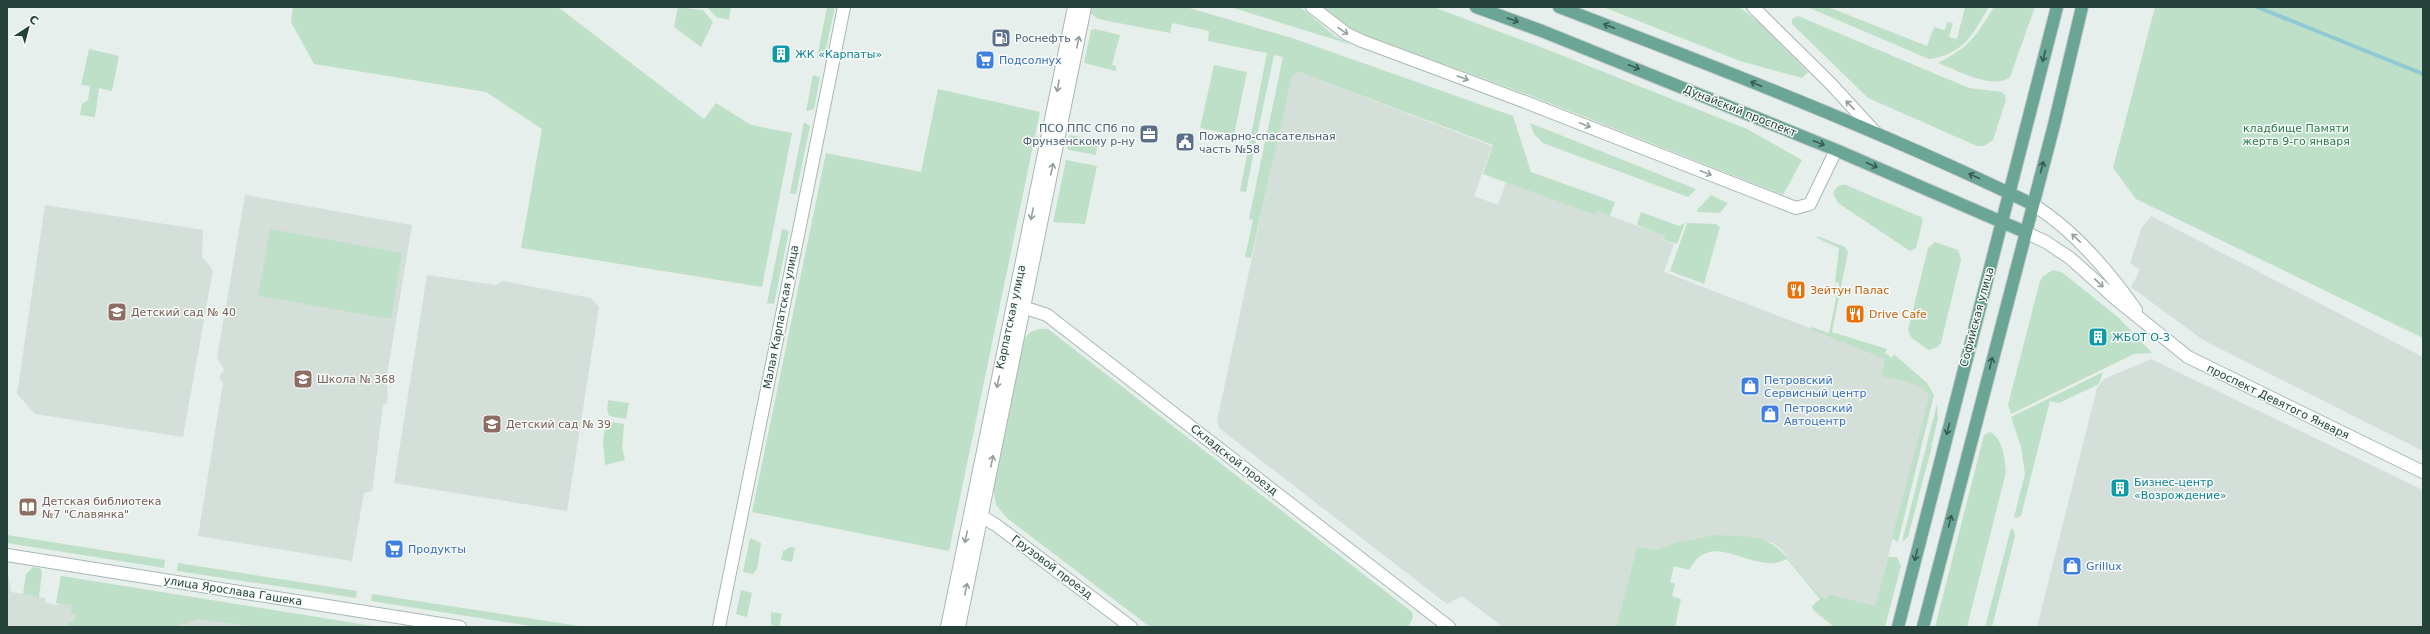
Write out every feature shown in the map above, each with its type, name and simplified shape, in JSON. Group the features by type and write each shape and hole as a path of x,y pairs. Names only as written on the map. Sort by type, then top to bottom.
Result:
{"main road":[{"name":"Дунайский проспект","path":"1476,7 1542,31 1836,150 2025,232"},
{"path":"1559,7 1713,66 1876,133 2032,204"},
{"name":"Софийская улица","path":"1898,627 2057,7"},
{"path":"1923,627 2082,7"}],"street":[{"name":"Малая Карпатская улица","path":"718,627 844,7"},
{"name":"Карпатская улица","path":"1019,305 1074,7"},
{"name":"Карпатская улица","path":"959,627 976,515 1019,305 1085,7"},
{"path":"1312,7 1347,34 1362,41 1796,208 1810,204 1836,150"},
{"path":"1753,7 1826,79 1876,133"},
{"name":"проспект Девятого Января","path":"2032,204 2053,217 2078,240 2124,293 2141,318"},
{"name":"проспект Девятого Января","path":"2025,232 2046,242 2070,258 2117,300 2141,318 2169,344 2198,363 2423,472"},
{"name":"Складской проезд","path":"1019,305 1047,315 1449,627"},
{"name":"Карпатская улица","path":"947,627 976,515"},
{"name":"Грузовой проезд","path":"976,515 996,525 1131,627"},
{"name":"улица Ярослава Гашека","path":"7,555 460,627"}],"shaded area":[{"path":"1299,72 1492,146 1474,196 1498,205 1506,182 1595,215 1597,211 1665,236 1663,240 1674,244 1664,272 1888,358 1927,388 1930,396 1875,606 1829,594 1828,599 1818,594 1782,550 1773,543 1751,537 1714,535 1677,542 1656,550 1637,547 1616,627 1503,627 1462,596 1447,604 1219,428 1217,421 1276,145 1292,76"},
{"name":"Школа № 368","path":"245,195 412,225 386,381 388,394 387,404 383,405 372,491 364,493 352,561 198,536 223,383 219,377 224,370 217,358"},
{"name":"Детский сад № 40","path":"45,205 203,230 202,257 213,270 183,437 35,414 17,394"},
{"path":"2151,216 2423,357 2423,451 2203,340 2131,287 2140,270 2130,263 2142,227"},
{"name":"Детский сад № 39","path":"427,275 496,285 503,281 591,298 599,307 567,511 394,483"},
{"path":"2151,359 2423,490 2423,627 2037,627 2097,388 2104,379"},
{"path":"7,567 11,592 46,598 45,603 57,605 60,604 56,603 61,576 379,627 7,627"}],"green space":[{"path":"293,7 558,7 704,119 716,103 751,125 792,133 762,287 521,248 542,129 486,92 314,64 291,22"},
{"path":"678,7 703,10 713,22 701,47 674,27"},
{"path":"707,7 731,7 729,20 716,17"},
{"path":"827,7 835,7 824,58 817,57"},
{"path":"1090,7 1186,7 1292,38 1513,116 1531,172 1615,202 1610,216 1597,211 1595,215 1483,174 1493,145 1299,72 1292,76 1251,258 1245,257 1253,220 1249,219 1283,57 1274,55 1257,136 1251,135 1267,53 1208,41 1209,31 1172,23 1170,33 1098,19 1089,12"},
{"path":"1230,7 1300,7 1335,36 1352,45"},
{"path":"1322,7 1433,7 1546,49 1747,129 1802,160 1783,195 1529,95 1362,34 1349,28"},
{"path":"1603,7 1739,7 1760,23 1808,72 1802,78 1740,61"},
{"path":"1807,7 1828,7 1927,46 1934,27 1945,30 1947,22 1953,23 1949,37 1957,39 1965,7 1989,7 1966,42 1951,53 1929,59"},
{"path":"1994,7 2035,7 2010,77 2003,81 1995,82 1974,78 1938,63 1958,51 1971,40"},
{"name":"кладбище Памяти жертв 9-го января","path":"2155,7 2423,7 2423,338 2136,199 2113,168"},
{"path":"1798,16 1969,88 2002,92 2005,95 2006,100 1993,140 1984,146 1977,146 1868,98 1792,24 1792,19"},
{"path":"1095,29 1120,35 1112,65 1116,66 1116,71 1084,63 1091,30"},
{"path":"89,49 119,56 112,91 99,88 95,117 80,115 82,104 88,100 90,86 81,85"},
{"path":"1214,65 1247,72 1234,135 1200,128"},
{"path":"813,75 820,77 814,109 806,111"},
{"path":"938,89 1040,112 949,551 752,512 826,153 921,172"},
{"path":"804,122 810,126 796,194 790,193"},
{"path":"1530,123 1696,189 1688,197 1543,143 1534,134"},
{"path":"1070,135 1098,141 1096,155 1069,150 1067,148"},
{"path":"1250,139 1256,141 1246,192 1240,191"},
{"path":"1066,160 1097,166 1085,224 1053,222"},
{"path":"1846,185 1921,217 1923,220 1916,248 1910,251 1838,203 1833,194 1838,186"},
{"path":"1711,195 1728,203 1720,213 1697,212 1697,210"},
{"path":"1641,212 1679,226 1685,223 1677,244 1664,240 1665,236 1637,225"},
{"path":"1687,223 1716,224 1720,227 1704,284 1670,271"},
{"path":"270,229 402,253 391,319 258,296"},
{"path":"782,229 789,231 774,304 767,303"},
{"path":"1817,236 1845,247 1848,252 1832,332 1887,349 1885,353 1892,358 1894,354 1927,383 1934,395 1898,542 1892,538 1929,397 1922,388 1908,382 1881,376 1885,359 1810,329 1811,327 1829,333 1839,283 1835,282 1839,248 1817,238"},
{"path":"1935,242 1958,250 1961,260 1941,343 1938,347 1928,350 1911,337 1908,330 1928,248"},
{"path":"2053,270 2063,273 2119,318 2152,353 2134,354 2011,414 2008,405 2040,281 2043,276"},
{"path":"1048,329 1412,612 1413,618 1408,627 1150,627 1008,519 996,505 993,487 1022,344 1026,336 1035,330"},
{"path":"2103,372 2099,384 2059,403 2050,401 2021,516 2017,518 2014,517 2025,474 2021,447 2011,417"},
{"path":"608,400 629,403 626,419 609,416 607,410"},
{"path":"1937,404 1938,418 1932,444 1930,445 1932,446 1908,537 1902,542"},
{"path":"606,421 624,424 622,448 625,460 605,465 603,441"},
{"path":"1990,432 2001,444 2006,472 1967,627 1935,627 1984,435"},
{"path":"2011,528 2014,531 2015,536 1992,627 1985,627"},
{"path":"7,535 165,560 164,568 7,543"},
{"path":"1714,535 1745,536 1766,541 1783,553 1814,589 1823,597 1827,599 1829,594 1875,606 1888,557 1897,557 1901,566 1885,627 1834,627 1813,610 1812,606 1820,599 1787,559 1776,563 1769,563 1715,551 1706,553 1697,559 1689,570 1674,566 1670,582 1675,584 1672,596 1681,599 1675,627 1616,627 1637,547 1656,550 1677,542"},
{"path":"750,538 761,543 757,569 753,574 743,572"},
{"path":"790,547 795,548 792,562 781,560 783,551"},
{"path":"178,563 357,591 356,598 177,571"},
{"path":"33,567 40,568 42,572 39,597 23,594 26,574"},
{"path":"61,576 379,627 253,627 199,619 173,627 69,627 67,622 74,623 76,614 70,613 72,605 56,603"},
{"path":"741,590 752,593 747,617 736,614"},
{"path":"372,594 586,627 537,627 371,601"},
{"path":"771,612 782,614 779,627 771,625"}],"waterway":[{"path":"2257,7 2423,74"}],"place":[{"name":"Роснефть","path":"1001,38"},
{"name":"ЖК «Карпаты»","path":"781,54"},
{"name":"Подсолнух","path":"985,60"},
{"name":"ПСО ППС СПб по Фрунзенскому р-ну","path":"1149,134"},
{"name":"Пожарно-спасательная часть №58","path":"1185,142"},
{"name":"Зейтун Палас","path":"1796,290"},
{"name":"Детский сад № 40","path":"117,312"},
{"name":"Drive Cafe","path":"1855,314"},
{"name":"ЖБОТ О-3","path":"2098,337"},
{"name":"Школа № 368","path":"303,379"},
{"name":"Петровский Сервисный центр","path":"1750,386"},
{"name":"Петровский Автоцентр","path":"1770,414"},
{"name":"Детский сад № 39","path":"492,424"},
{"name":"Бизнес-центр «Возрождение»","path":"2120,488"},
{"name":"Детская библиотека №7 \"Славянка\"","path":"28,507"},
{"name":"Продукты","path":"394,549"},
{"name":"Grillux","path":"2072,566"}]}
